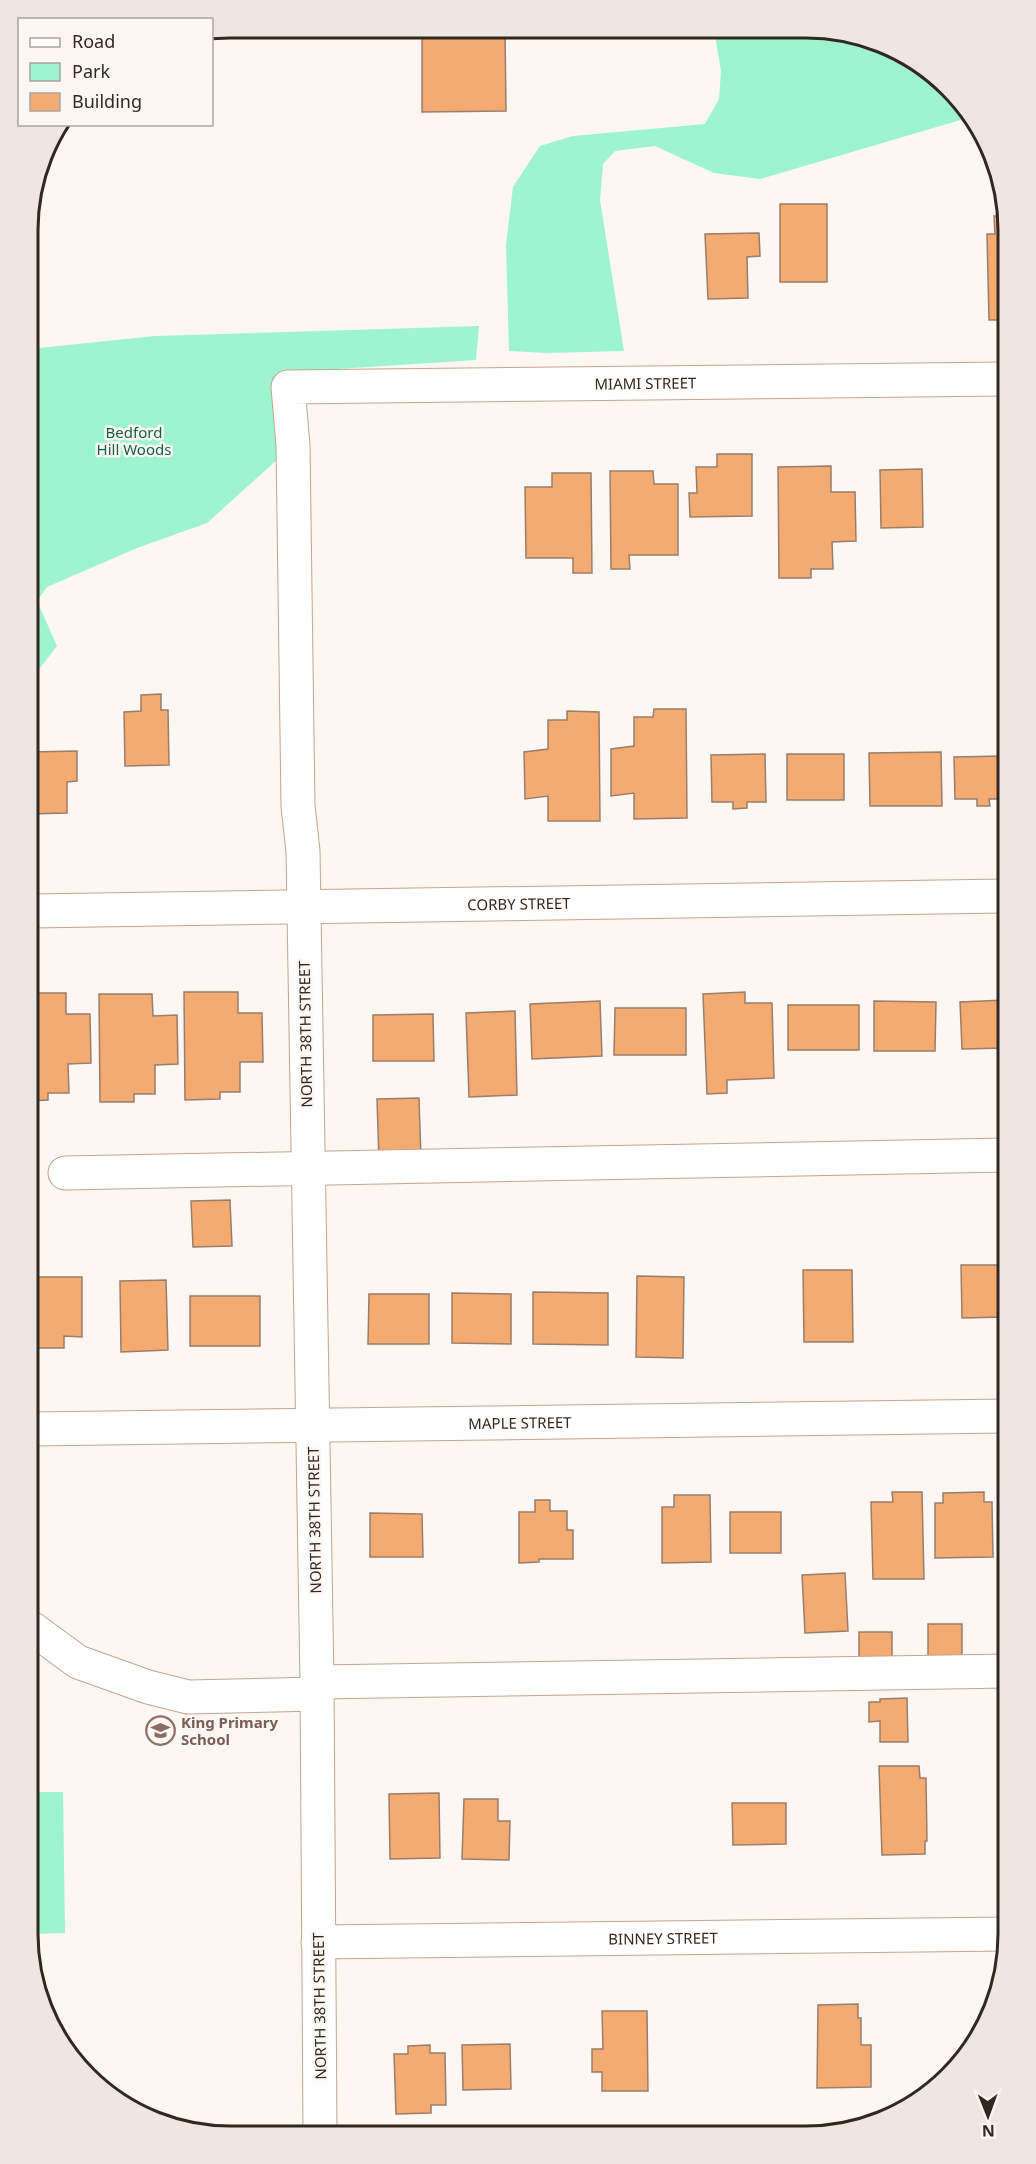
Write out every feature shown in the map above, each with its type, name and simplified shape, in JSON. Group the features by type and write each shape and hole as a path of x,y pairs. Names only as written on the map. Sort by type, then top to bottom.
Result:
{"street":[{"name":"MIAMI STREET","path":"288,387 998,379"},
{"name":"NORTH 38TH STREET","path":"288,387 293,445 298,806 303,851 317,1688 320,2126"},
{"name":"CORBY STREET","path":"38,911 998,897"},
{"path":"65,1173 998,1155"},
{"name":"MAPLE STREET","path":"38,1429 998,1416"},
{"path":"38,1633 78,1662 148,1687 188,1697 317,1688 998,1671"},
{"name":"BINNEY STREET","path":"318,1942 998,1934"}],"green space":[{"path":"715,38 806,38 844,41 891,57 913,70 933,85 963,119 760,179 714,173 655,146 615,151 603,164 600,200 624,351 547,353 509,351 506,245 513,187 540,146 573,136 705,124 719,99 721,71"},
{"name":"Bedford Hill Woods","path":"479,326 476,360 276,373 279,458 207,523 137,548 47,587 38,600 38,348 155,336"},
{"name":"Bedford Hill Woods","path":"38,603 57,646 38,671"},
{"path":"38,1792 63,1792 65,1933 38,1934"}],"building":[{"path":"422,38 505,38 506,111 422,112"},
{"path":"780,204 827,204 827,282 780,282"},
{"path":"994,216 997,216 998,320 989,320 987,234 995,234"},
{"path":"759,233 760,256 747,257 748,298 708,299 705,234"},
{"path":"717,454 752,454 752,516 690,517 689,493 697,493 696,467 717,467"},
{"path":"831,466 831,492 855,492 856,541 832,542 833,569 811,569 811,578 779,578 778,467"},
{"path":"922,469 923,527 881,528 880,470"},
{"path":"610,471 653,471 654,484 678,484 678,555 629,555 630,569 611,569"},
{"path":"552,473 591,473 592,573 573,573 573,558 526,558 525,487 552,487"},
{"path":"161,694 161,710 168,710 169,765 125,766 124,712 141,711 141,695"},
{"path":"654,709 686,709 687,818 634,819 634,793 611,796 611,749 634,746 634,717 653,717"},
{"path":"567,711 599,712 600,821 548,821 548,796 525,799 524,752 548,749 548,720 567,720"},
{"path":"77,751 77,781 67,782 67,813 38,814 38,752"},
{"path":"941,752 942,806 870,806 869,753"},
{"path":"765,754 766,802 747,802 747,808 733,809 733,802 712,802 711,755"},
{"path":"787,754 844,754 844,800 787,800"},
{"path":"998,756 998,799 989,799 990,806 977,806 977,799 955,799 954,757"},
{"path":"184,992 238,992 238,1013 262,1013 263,1062 240,1062 240,1092 220,1092 220,1099 185,1100"},
{"path":"745,992 745,1003 772,1003 774,1078 727,1080 727,1093 707,1094 703,994"},
{"path":"38,993 66,993 66,1014 90,1014 91,1063 68,1064 69,1093 48,1093 48,1100 38,1101"},
{"path":"99,994 152,994 153,1016 177,1015 178,1064 155,1065 155,1094 134,1094 134,1102 100,1102"},
{"path":"998,1000 998,1048 962,1049 960,1002"},
{"path":"600,1001 602,1056 532,1059 530,1004"},
{"path":"874,1001 936,1002 935,1051 874,1051"},
{"path":"788,1005 859,1005 859,1050 788,1050"},
{"path":"615,1008 686,1008 686,1055 614,1055"},
{"path":"515,1011 517,1095 469,1097 466,1013"},
{"path":"433,1014 434,1061 373,1061 373,1015"},
{"path":"419,1098 421,1159 379,1161 377,1099"},
{"path":"230,1200 232,1246 193,1247 191,1201"},
{"path":"961,1265 998,1265 998,1317 962,1318"},
{"path":"803,1270 852,1270 853,1342 804,1342"},
{"path":"637,1276 684,1277 683,1358 636,1357"},
{"path":"38,1277 82,1277 82,1337 64,1336 64,1348 38,1348"},
{"path":"166,1280 168,1350 121,1352 120,1281"},
{"path":"533,1292 608,1293 608,1345 533,1344"},
{"path":"452,1293 511,1294 511,1344 452,1343"},
{"path":"369,1294 429,1294 429,1344 368,1344"},
{"path":"190,1296 260,1296 260,1346 190,1346"},
{"path":"892,1492 922,1492 924,1579 873,1579 871,1502 893,1502"},
{"path":"984,1492 984,1502 992,1502 993,1557 935,1558 935,1503 943,1503 943,1493"},
{"path":"674,1495 710,1495 711,1562 662,1563 662,1507 674,1507"},
{"path":"535,1500 550,1500 550,1511 567,1511 567,1530 573,1530 573,1559 539,1559 539,1562 519,1563 519,1512 535,1512"},
{"path":"730,1512 781,1512 781,1553 730,1553"},
{"path":"370,1513 422,1514 423,1557 370,1557"},
{"path":"845,1573 848,1631 805,1633 802,1575"},
{"path":"928,1624 962,1624 962,1662 928,1662"},
{"path":"859,1632 892,1632 892,1667 859,1668"},
{"path":"907,1698 908,1742 880,1742 880,1721 869,1722 869,1702 880,1702 880,1699"},
{"path":"879,1766 919,1766 920,1778 926,1778 927,1841 925,1841 925,1854 882,1855"},
{"path":"439,1793 440,1858 390,1859 389,1794"},
{"path":"464,1799 498,1799 498,1821 510,1821 509,1860 462,1859"},
{"path":"732,1803 786,1803 786,1844 733,1845"},
{"path":"858,2004 858,2018 861,2018 861,2045 871,2045 871,2087 817,2088 818,2005"},
{"path":"602,2011 647,2011 648,2091 602,2091 602,2072 592,2072 592,2049 603,2049"},
{"path":"510,2044 511,2089 463,2090 462,2045"},
{"path":"430,2045 430,2053 445,2053 446,2105 431,2105 431,2113 396,2114 394,2054 408,2054 408,2046"}],"place":[{"name":"King Primary School","path":"160,1731"}]}
